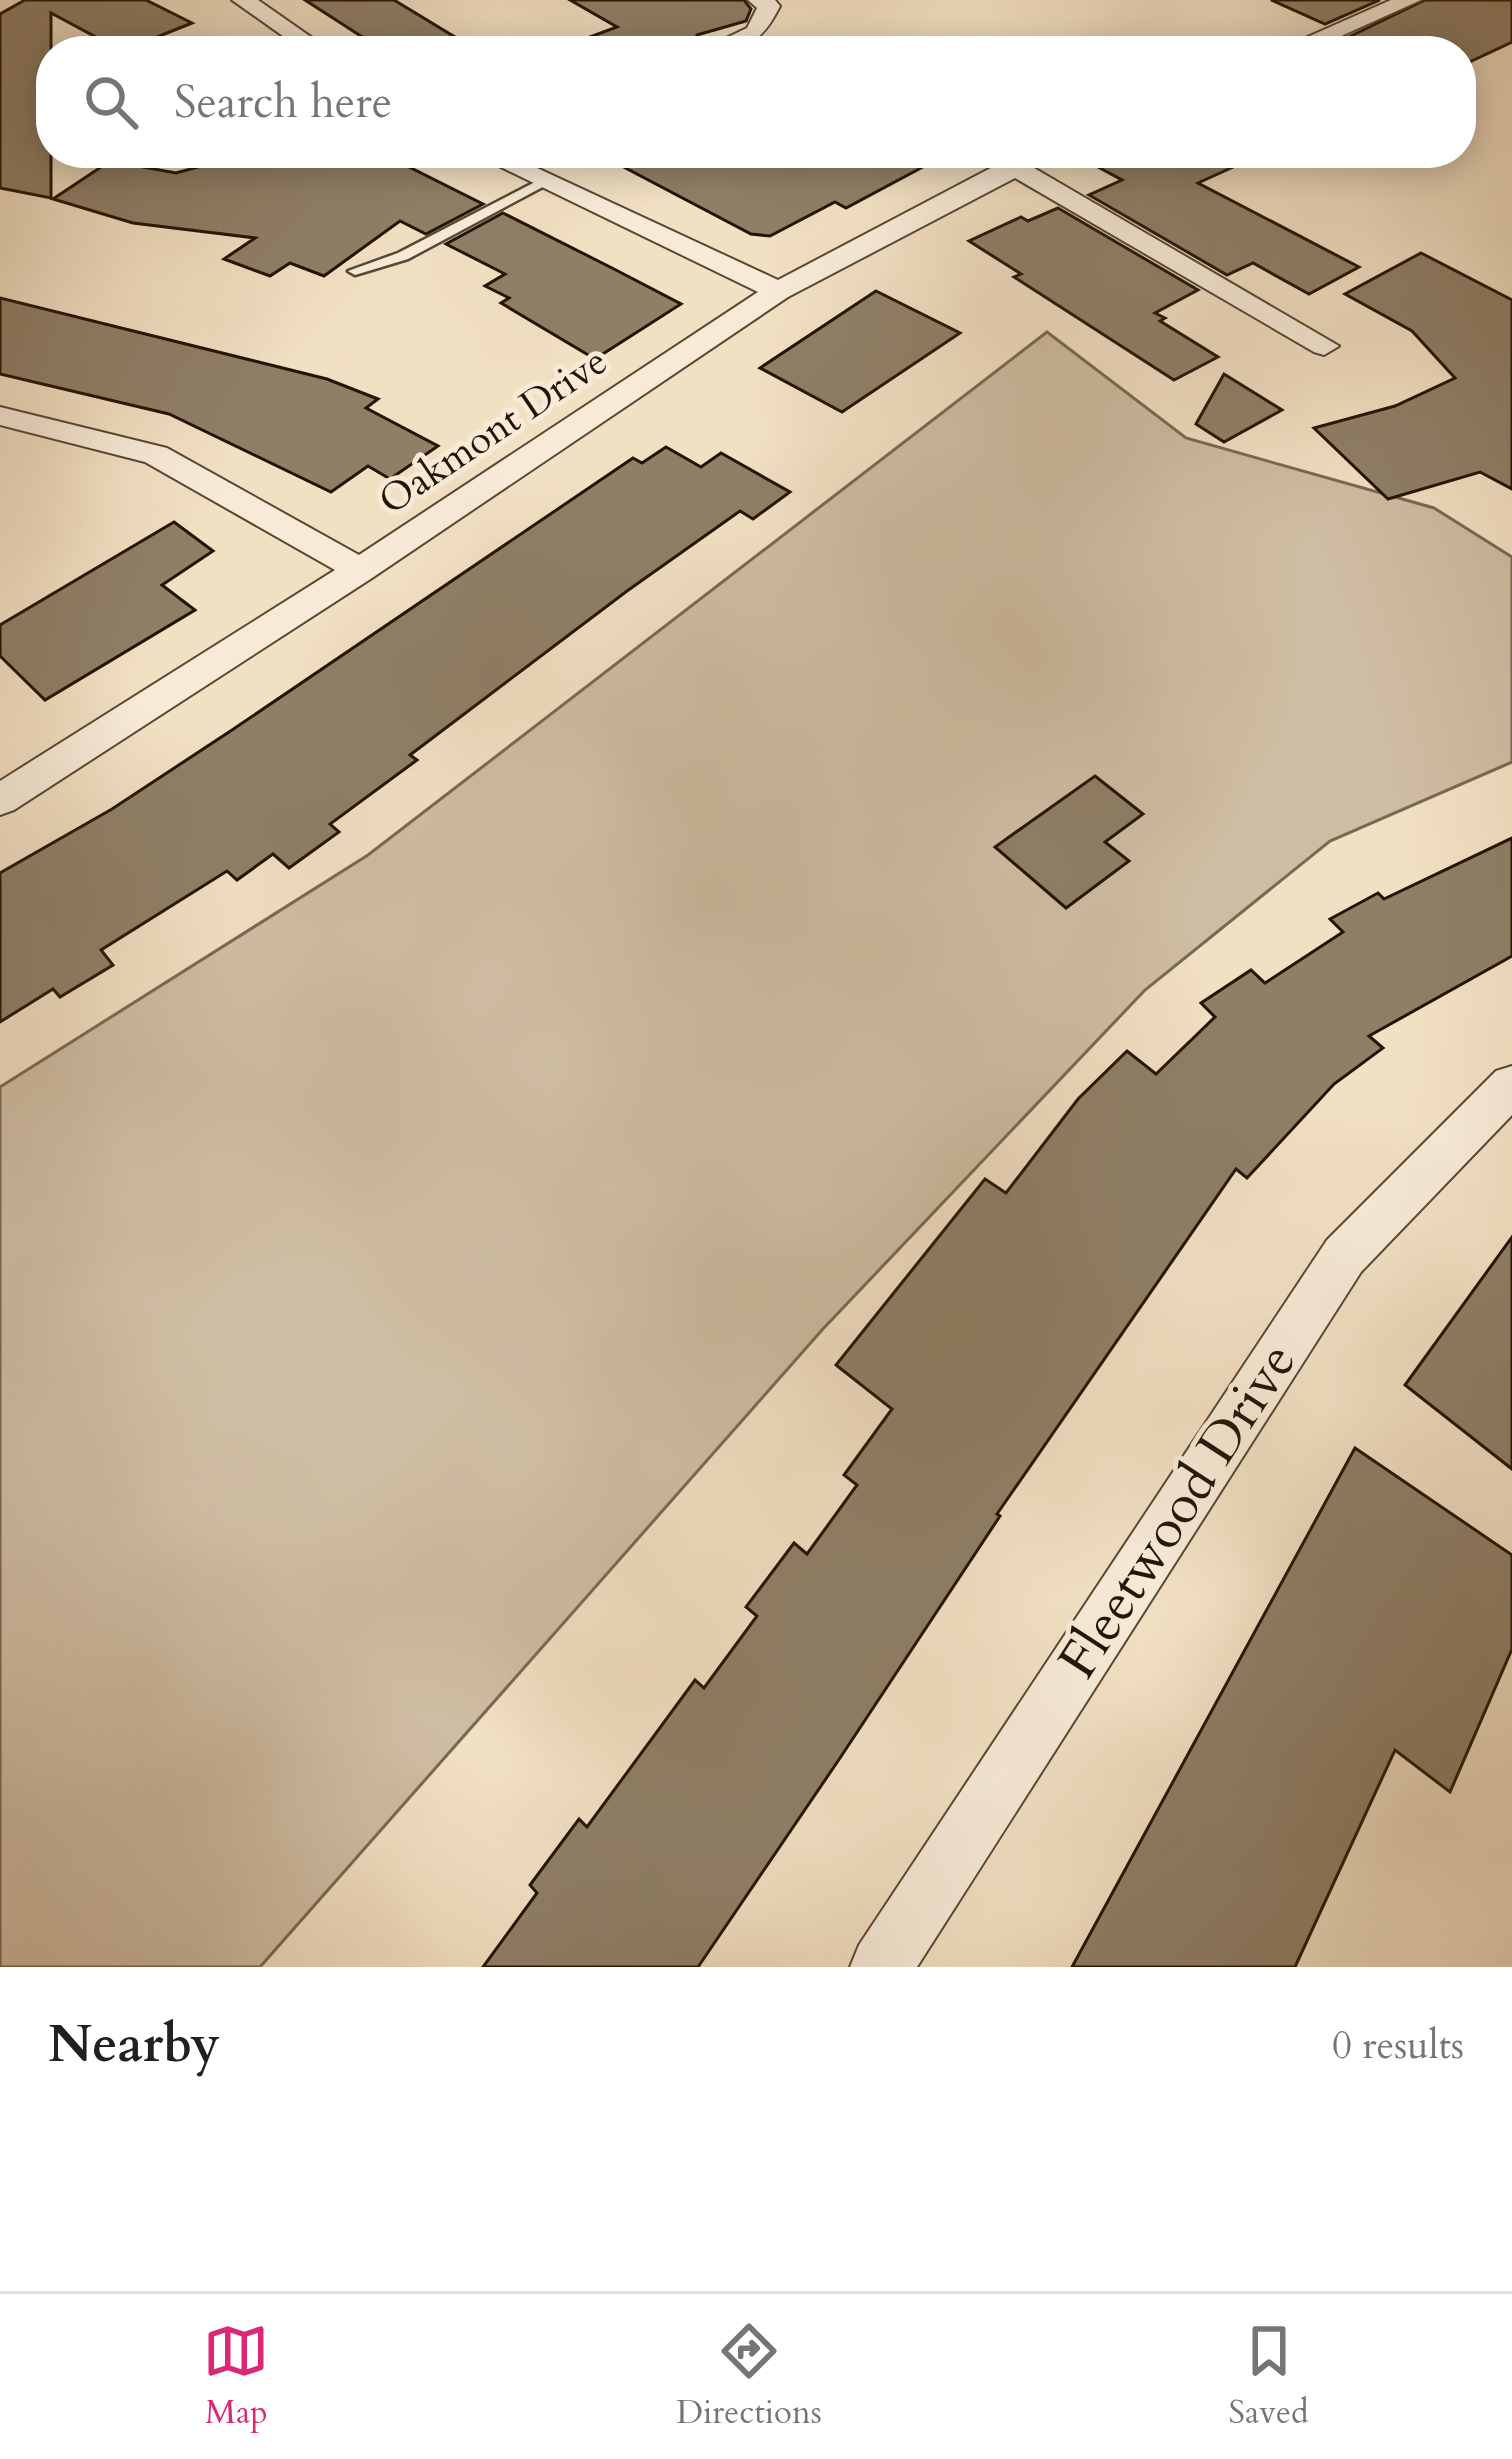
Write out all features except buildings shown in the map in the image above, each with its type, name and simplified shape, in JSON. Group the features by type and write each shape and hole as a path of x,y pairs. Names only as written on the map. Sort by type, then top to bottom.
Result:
{"street":[{"path":"243,0 297,36"},
{"path":"747,36 756,32 769,6 759,0"},
{"path":"1324,36 1410,0"},
{"path":"517,168 778,292"},
{"name":"Oakmont Drive","path":"0,800 360,571 778,292 1011,168"},
{"path":"1042,168 1324,346"},
{"path":"0,416 156,455 360,571"},
{"name":"Fleetwood Drive","path":"881,1967 1344,1256 1512,1085"}],"lane":[{"path":"355,272 403,256 546,182"}],"shaded area":[{"path":"1047,332 1186,438 1434,508 1512,557 1512,762 1330,841 1145,990 822,1330 260,1967 0,1967 0,1087 368,855"}]}
